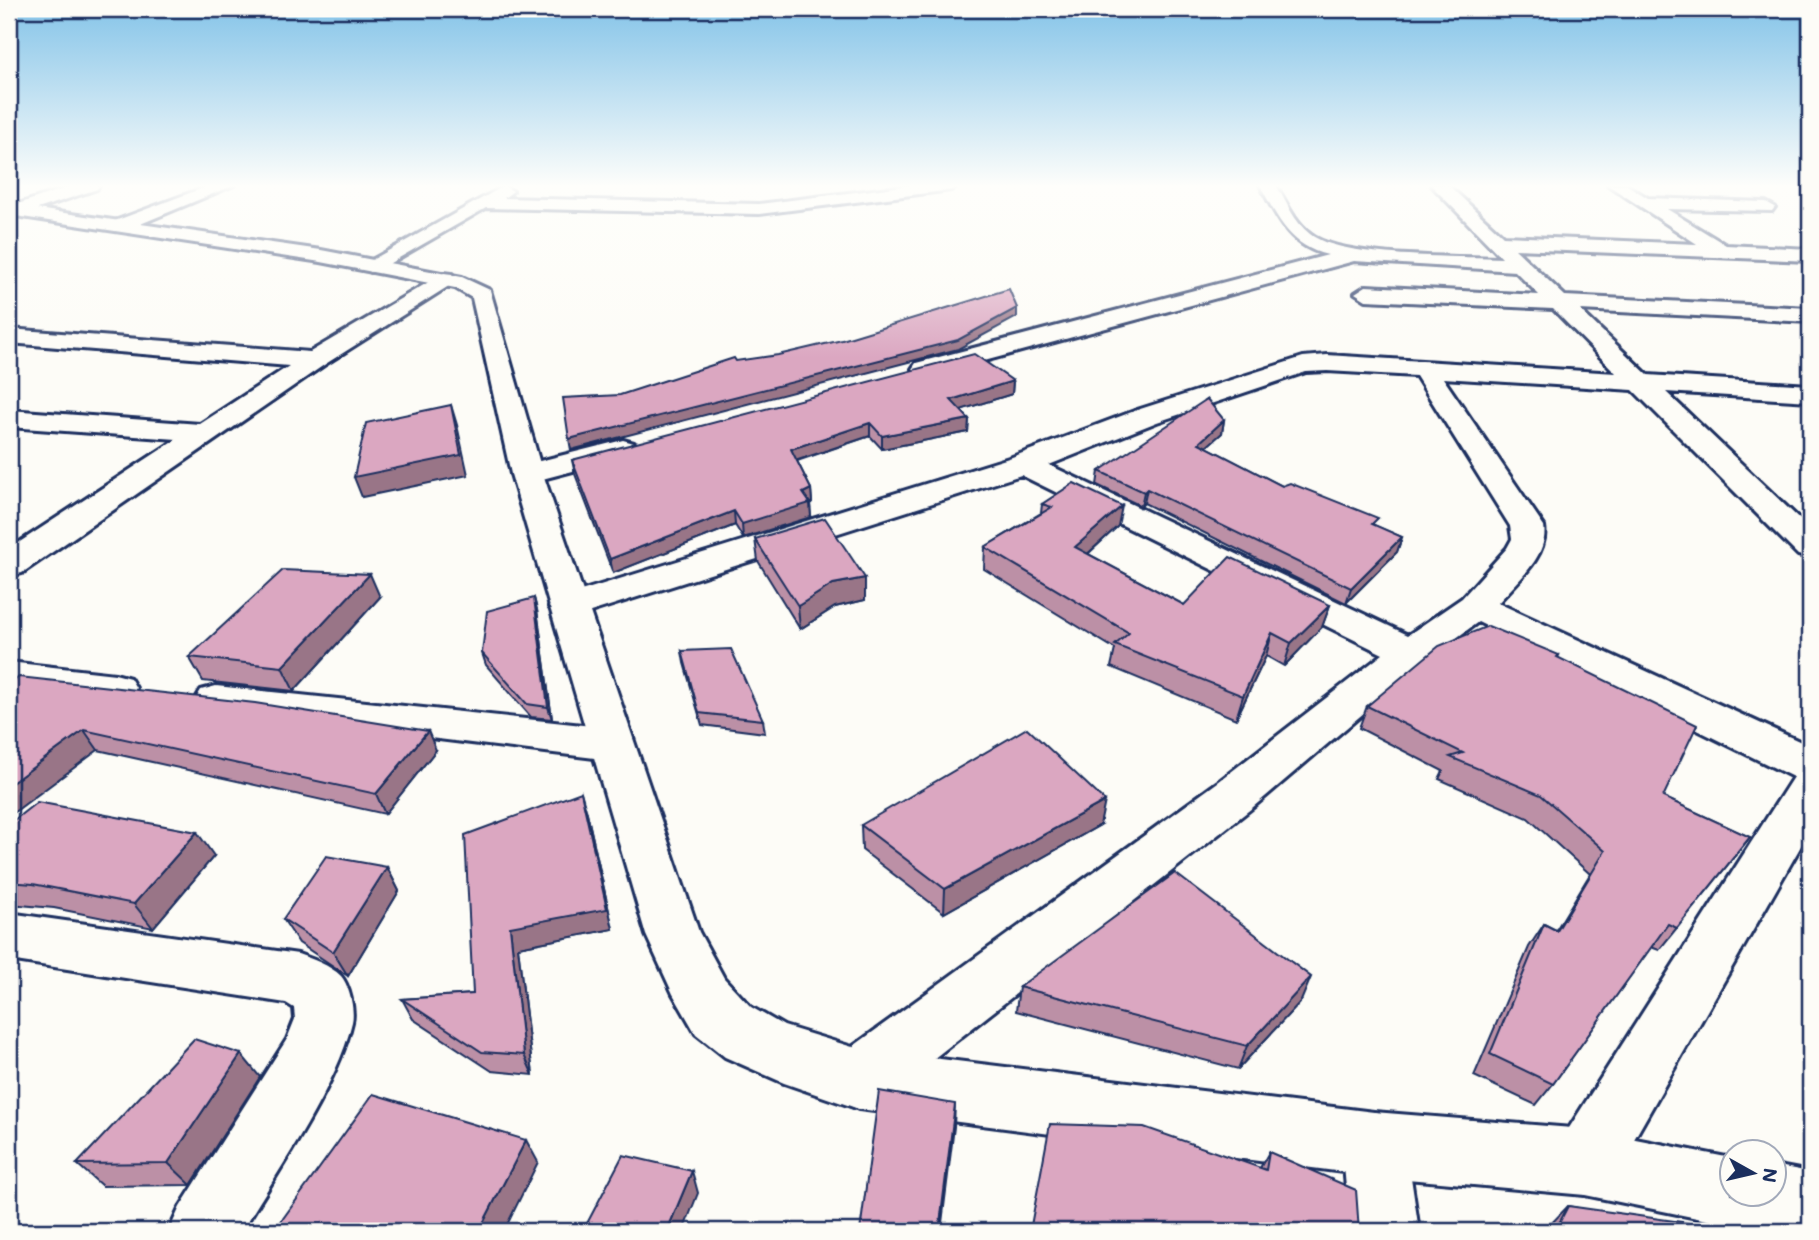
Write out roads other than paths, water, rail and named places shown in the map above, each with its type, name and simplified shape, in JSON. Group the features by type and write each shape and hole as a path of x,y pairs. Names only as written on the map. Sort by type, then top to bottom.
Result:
{"street":[{"path":"225,243 444,279 475,289 487,305 527,474 673,935 696,984 719,1017 754,1040 788,1057 859,1079 1374,1144 1585,1162 1717,1188"},
{"path":"371,266 412,243"},
{"path":"1311,243 1356,254 1522,265"},
{"path":"1500,243 1804,536"},
{"path":"1520,243 1810,255"},
{"path":"1708,243 1721,251"},
{"path":"902,375 1356,254"},
{"path":"18,552 208,433 316,360 444,279"},
{"path":"1366,293 1810,315"},
{"path":"9,336 316,360"},
{"path":"568,607 1023,464 1147,416 1303,365 1424,369 1810,393"},
{"path":"859,1079 1235,796 1411,652 1475,606 1523,552 1529,539 1527,526 1424,369"},
{"path":"9,418 208,433"},
{"path":"527,474 648,442"},
{"path":"1023,464 1411,652"},
{"path":"1475,606 1810,765"},
{"path":"9,676 611,744"},
{"path":"1585,1162 1810,789"},
{"path":"9,936 298,979 321,995 324,1019 310,1057 204,1231"},
{"path":"1374,1144 1385,1231"},
{"path":"1787,1202 1810,1206"}]}
